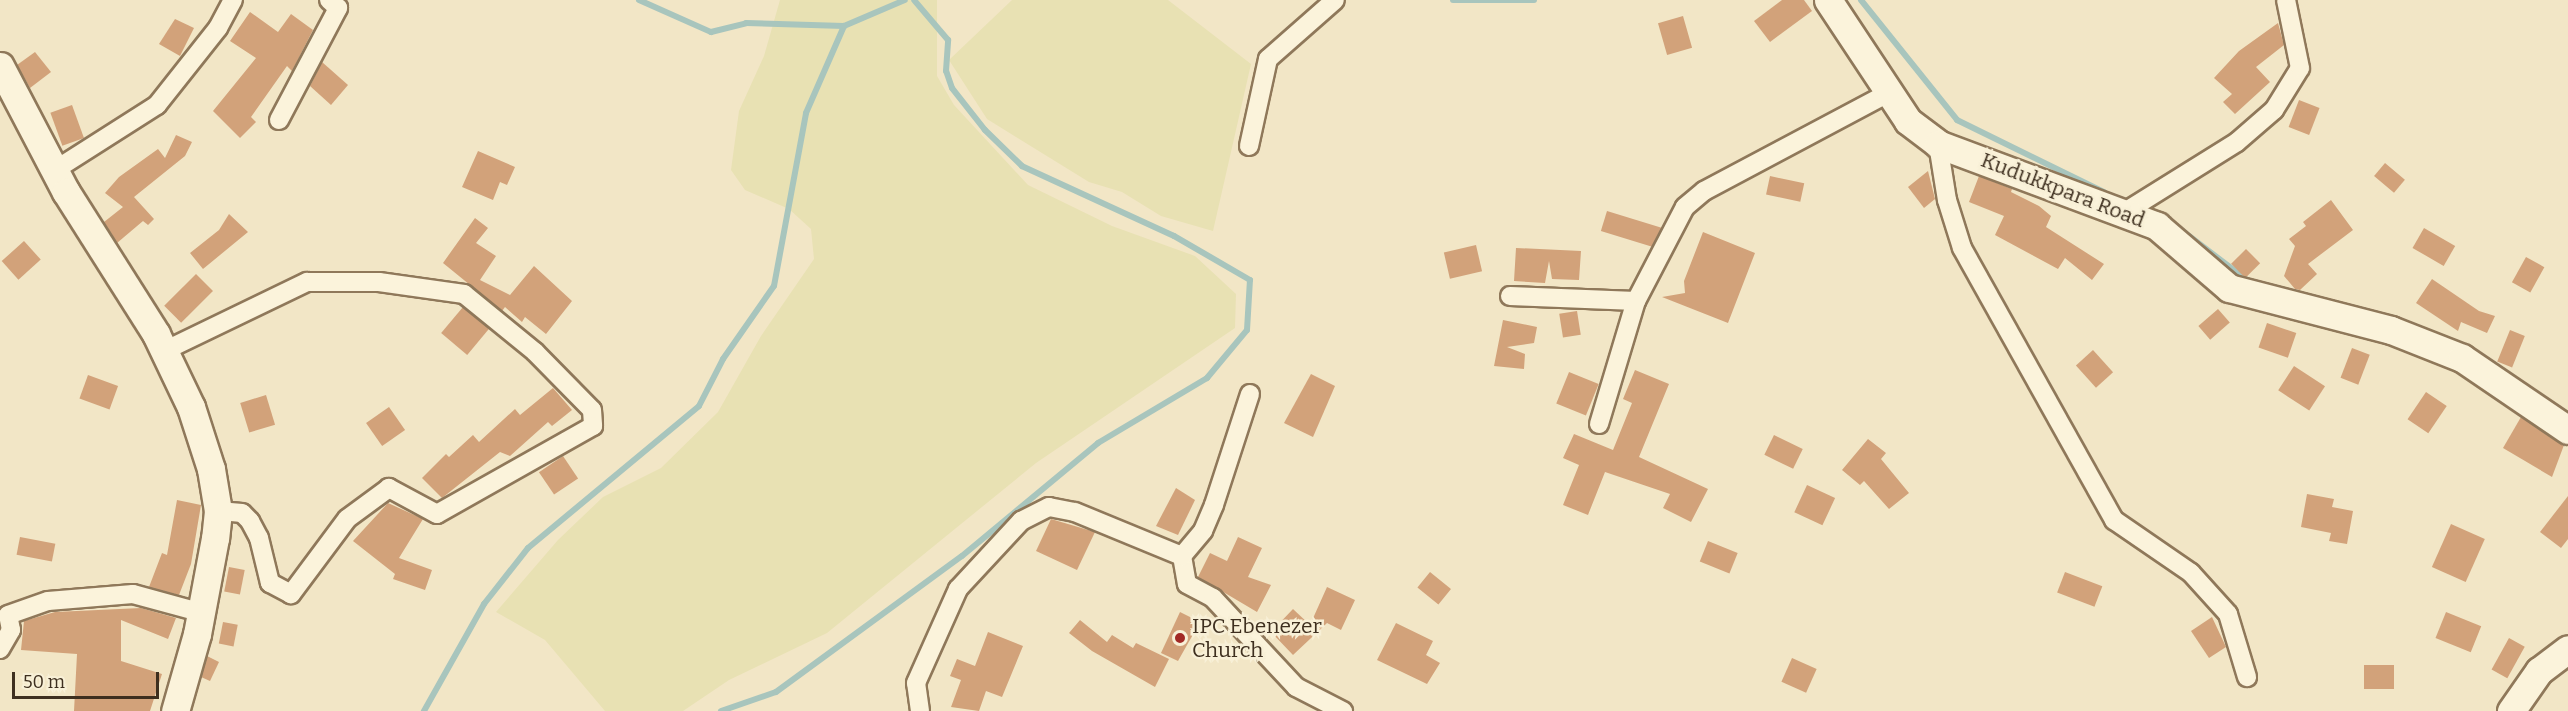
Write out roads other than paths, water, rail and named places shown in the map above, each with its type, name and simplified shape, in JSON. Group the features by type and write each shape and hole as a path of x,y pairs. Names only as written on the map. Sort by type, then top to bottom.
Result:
{"street":[{"path":"55,170 157,105 219,28 233,0"},
{"path":"279,120 338,8 329,0"},
{"path":"1249,146 1268,59 1335,0"},
{"name":"Kudukkpara Road","path":"1828,0 1908,121 1938,144 2125,212 2157,226 2229,288 2391,330 2462,358 2568,430"},
{"path":"2125,212 2237,142 2274,110 2300,68 2286,0"},
{"path":"0,66 55,170 164,351 191,407 211,469 218,511 199,612 175,711"},
{"path":"1599,424 1636,301 1685,207 1704,191 1888,93"},
{"path":"1938,144 1947,200 1962,248 2108,510 2114,520 2191,573 2228,614 2247,677"},
{"path":"164,351 307,282 379,282 454,292 464,294 535,352 592,410 593,426 437,514 389,488 347,519 291,594 270,583 259,538 250,521 242,513 218,511"},
{"path":"1510,296 1636,301"},
{"path":"1182,556 1203,531 1214,505 1250,394"},
{"path":"920,711 916,683 958,589 1021,521 1049,507 1075,512 1182,556"},
{"path":"1182,556 1187,584 1213,598 1262,655 1296,687 1343,711"},
{"path":"0,650 11,630 8,615 48,601 133,594 199,612"},
{"path":"2511,711 2539,671 2568,649"}],"waterway":[{"path":"639,0 711,32 746,23 844,26"},
{"path":"424,711 484,604 528,548 699,406 723,359 774,286 806,113 844,26 905,0"},
{"path":"721,711 776,692 962,556 1098,443 1207,378 1247,330 1250,280 1174,236 1022,166 985,130 952,88 946,71 948,40 914,0"},
{"path":"1453,0 1534,0"},
{"path":"1861,0 1957,120 2104,192"},
{"path":"2160,214 2247,280"}],"place":[{"name":"IPC Ebenezer Church","path":"1180,638"}]}
